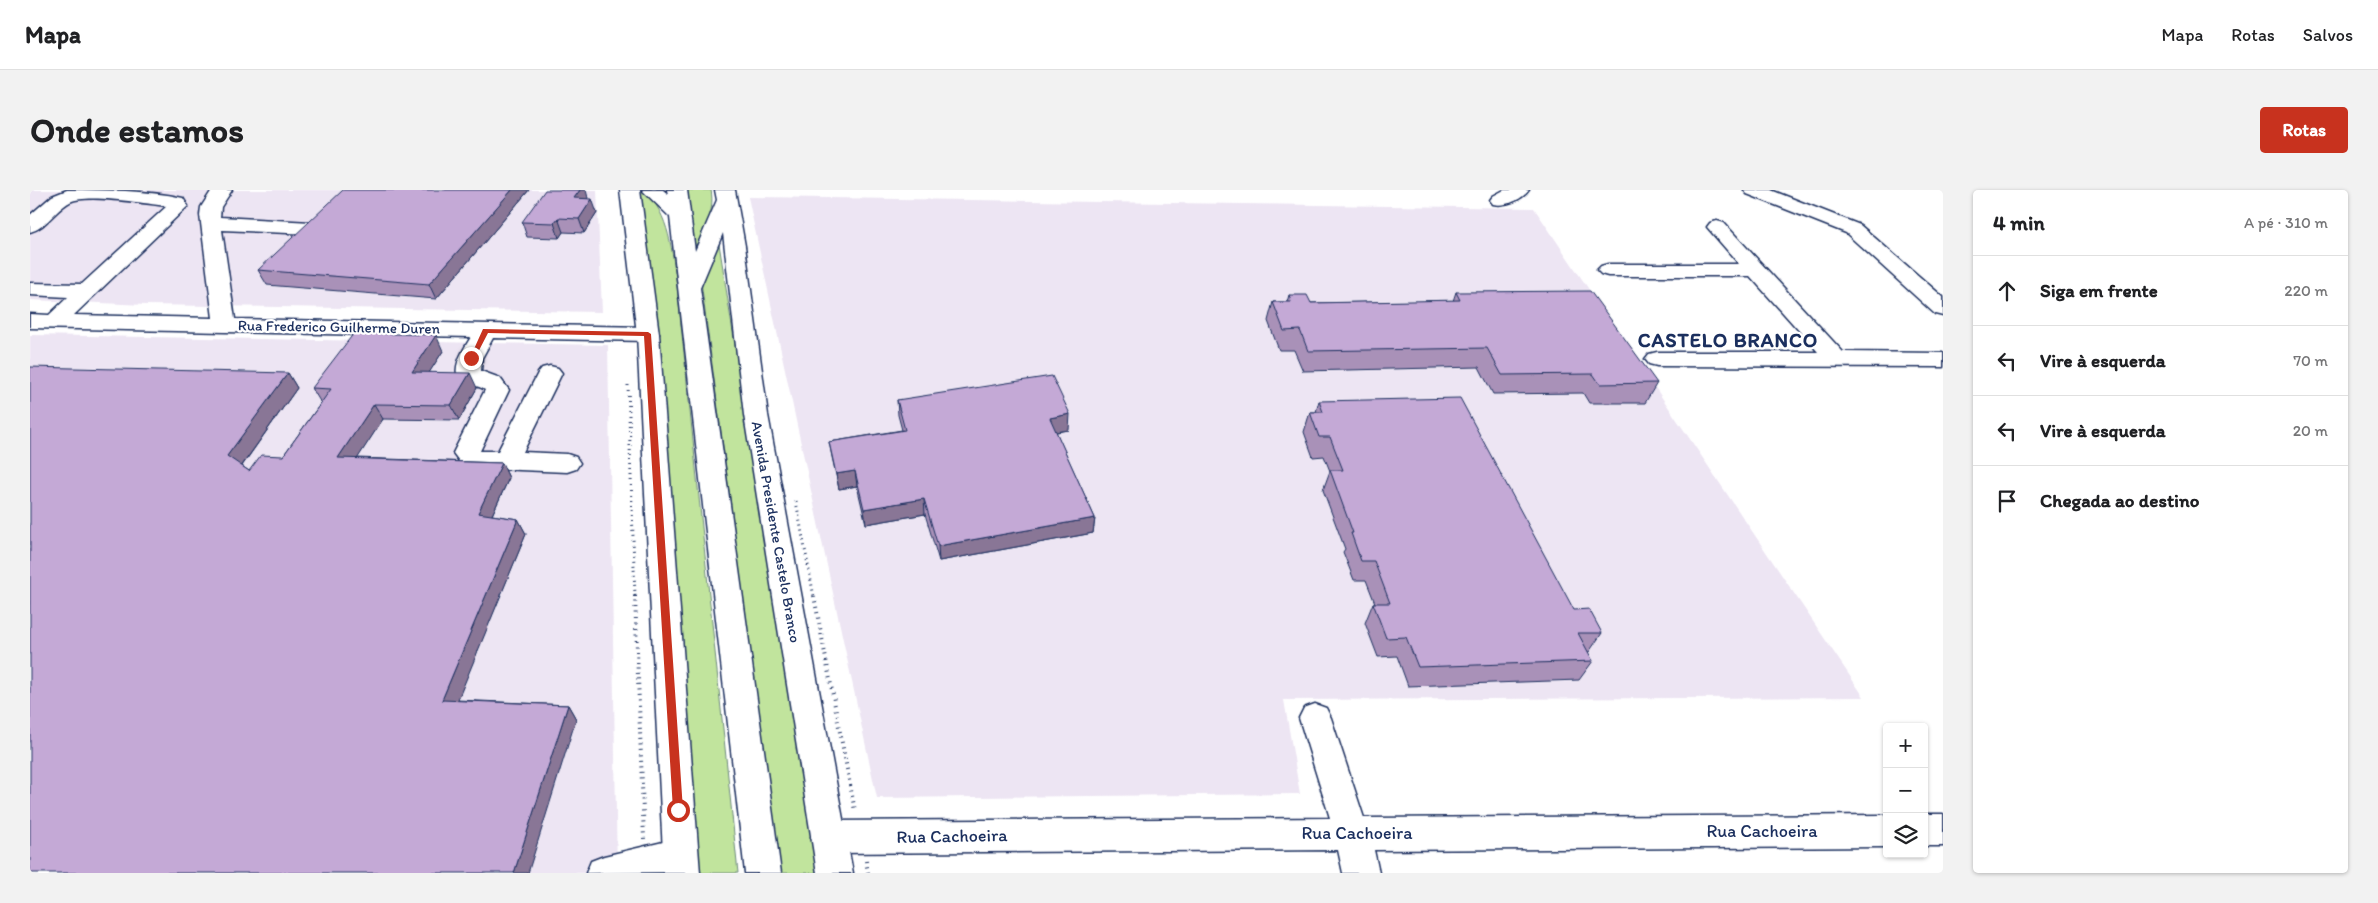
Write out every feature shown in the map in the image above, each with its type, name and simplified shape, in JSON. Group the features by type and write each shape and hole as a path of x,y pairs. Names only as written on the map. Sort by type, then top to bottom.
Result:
{"main road":[{"path":"222,190 211,207 211,223 225,325"},
{"path":"604,873 644,863 681,864 648,334 630,190"},
{"path":"652,190 678,202 763,873"},
{"path":"1500,200 1519,190"},
{"path":"1754,190 1853,229 1866,238 1943,309"},
{"path":"30,226 58,201 69,195 84,193 176,202 178,206 54,322"},
{"path":"690,287 726,195"},
{"name":"Avenida Presidente Castelo Branco","path":"726,195 756,415 844,837 835,873"},
{"path":"211,223 311,228"},
{"path":"1716,227 1838,361"},
{"path":"1608,270 1754,270"},
{"path":"30,289 86,292"},
{"name":"Rua Frederico Guilherme Duren","path":"30,321 648,334"},
{"path":"486,330 471,358 468,371 470,376 492,383 497,390 466,453 471,459 567,463"},
{"path":"1657,359 1943,360"},
{"path":"506,460 550,373"},
{"path":"1315,718 1352,833 1361,873"},
{"path":"1928,830 1943,830"},
{"name":"Rua Cachoeira","path":"844,837 1883,831"}],"path":[{"path":"628,380 644,863"},
{"path":"795,499 844,837 868,873"}],"shaded area":[{"path":"30,190 597,190 602,312 146,305 30,300"},
{"path":"748,197 1534,208 1864,697 1284,700 1300,794 877,798"},
{"path":"30,335 608,345 617,873 30,873"}],"green space":[{"path":"635,190 644,190 653,200 665,222 677,286 738,873 691,873"},
{"path":"685,190 711,190 712,206 708,221 693,250"},
{"path":"717,231 818,873 780,873 700,274"}],"building":[{"path":"343,190 512,190 429,284 258,270"},
{"path":"545,190 580,190 574,198 592,199 579,219 558,218 554,223 522,222"},
{"path":"1590,291 1657,383 1600,384 1593,374 1502,375 1487,348 1308,351 1300,330 1284,331 1273,302 1291,302 1289,295 1307,295 1311,303 1460,300 1456,292"},
{"path":"354,333 436,335 412,372 470,373 451,405 374,404 338,458 502,463 478,513 518,519 442,700 568,705 514,873 30,873 30,367 288,373 227,456 249,471 261,455 283,456 331,389 312,388"},
{"path":"1052,376 1070,414 1050,418 1095,518 938,546 924,499 864,509 855,471 836,474 829,442 905,430 897,400"},
{"path":"1460,398 1574,610 1589,609 1602,633 1578,633 1593,661 1418,667 1406,637 1386,638 1373,603 1390,603 1374,561 1361,561 1330,470 1343,470 1330,437 1319,437 1310,412 1323,412 1319,401"}],"district":[{"name":"CASTELO BRANCO","path":"1728,340"}],"route":[{"path":"471,358 486,330 648,334 678,810"}]}
